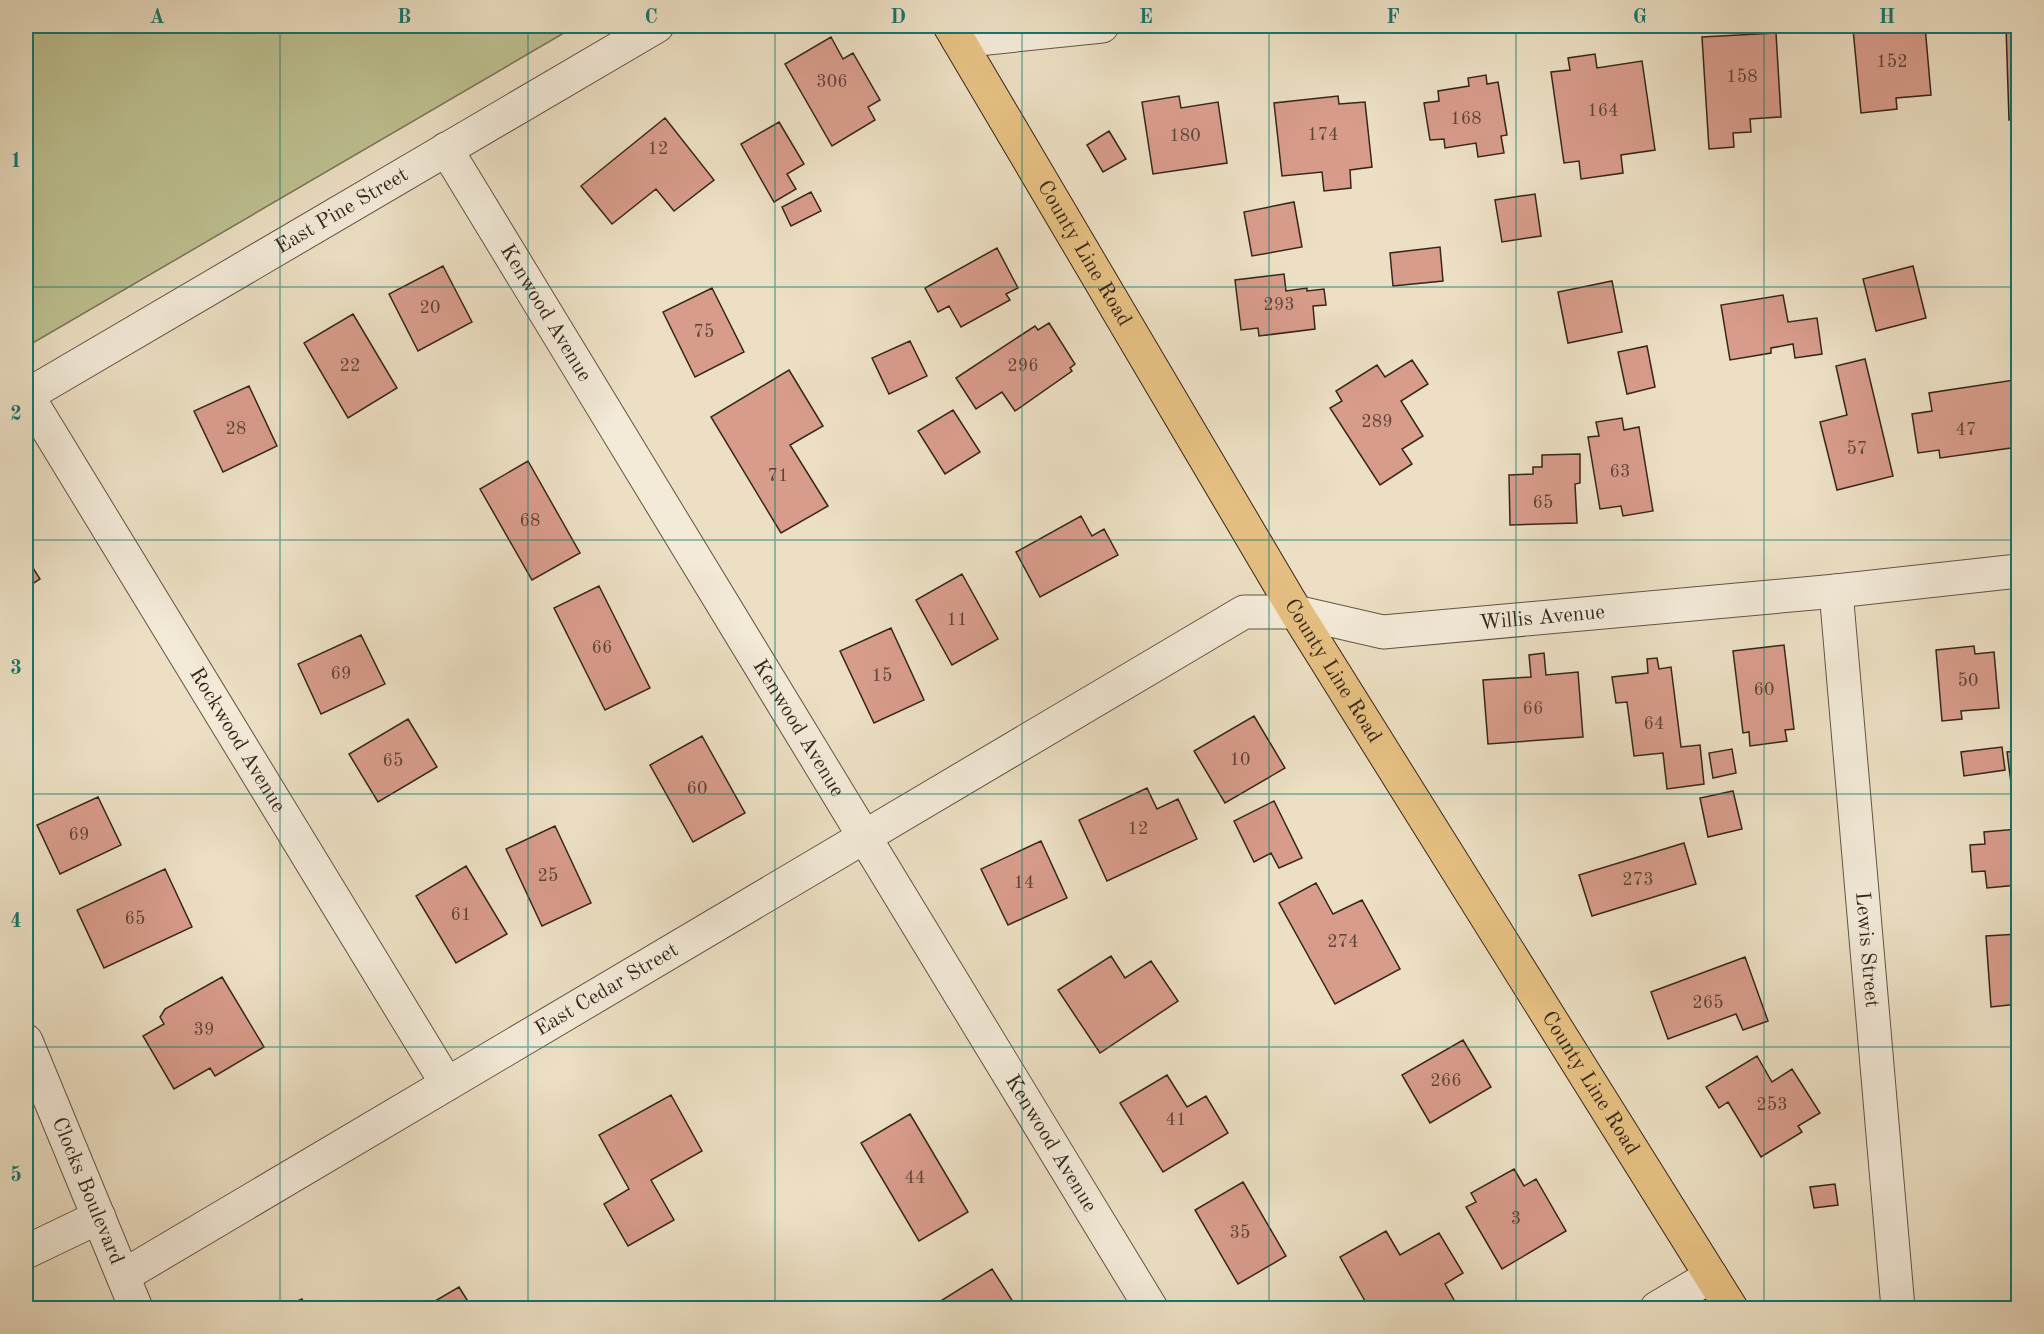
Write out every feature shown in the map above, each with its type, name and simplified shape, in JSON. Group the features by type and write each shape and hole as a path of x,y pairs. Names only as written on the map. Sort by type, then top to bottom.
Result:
{"main road":[{"name":"County Line Road","path":"954,33 1296,612 1731,1308"}],"street":[{"name":"East Pine Street","path":"26,395 657,26"},
{"path":"954,33 1102,26"},
{"name":"Kenwood Avenue","path":"446,149 1150,1308"},
{"name":"Rockwood Avenue","path":"26,395 447,1084"},
{"name":"Willis Avenue","path":"1092,703 1244,612 1296,612 1383,632 1836,591 2019,570"},
{"name":"Lewis Street","path":"1836,591 1898,1308"},
{"name":"East Cedar Street","path":"123,1276 1092,703"},
{"name":"Clocks Boulevard","path":"26,1041 136,1308"},
{"path":"26,1252 99,1217"},
{"path":"1657,1308 1711,1276"}],"green space":[{"path":"26,26 576,26 26,347"}],"building":[{"path":"1925,26 1931,95 1896,98 1897,109 1861,113 1853,29"},
{"path":"2006,26 2018,26 2018,120 2009,120"},
{"path":"1776,33 1781,117 1750,119 1751,132 1733,133 1734,147 1709,149 1702,37"},
{"path":"831,37 843,59 853,53 880,100 868,107 875,120 832,146 785,64"},
{"path":"1595,54 1597,68 1642,61 1655,150 1621,155 1623,173 1581,179 1579,161 1564,163 1551,72 1570,70 1568,58"},
{"path":"1486,75 1487,84 1498,82 1507,135 1501,136 1504,153 1478,157 1476,143 1445,148 1444,139 1430,140 1424,103 1439,101 1438,91 1469,86 1468,78"},
{"path":"1179,96 1181,108 1218,102 1227,163 1153,174 1142,102"},
{"path":"1338,96 1339,104 1365,102 1372,167 1350,170 1351,188 1324,191 1322,172 1282,176 1274,103"},
{"path":"665,118 714,180 674,211 656,189 612,224 581,186"},
{"path":"779,122 804,164 787,174 796,189 774,202 741,144"},
{"path":"1109,131 1126,159 1103,172 1087,145"},
{"path":"811,192 821,211 791,226 782,207"},
{"path":"1535,194 1541,236 1502,242 1495,200"},
{"path":"1294,202 1302,247 1252,256 1244,212"},
{"path":"1440,247 1443,281 1393,286 1390,253"},
{"path":"997,248 1018,288 1006,294 1010,300 961,327 949,306 938,312 925,288"},
{"path":"443,266 472,322 418,351 389,294"},
{"path":"1913,266 1926,318 1876,331 1863,279"},
{"path":"1284,274 1286,291 1307,288 1307,291 1324,289 1326,305 1313,306 1315,329 1259,336 1258,328 1241,330 1235,280"},
{"path":"1612,281 1622,332 1568,343 1558,292"},
{"path":"712,288 744,352 695,377 663,312"},
{"path":"1783,295 1788,322 1817,318 1822,354 1795,358 1793,344 1771,348 1771,353 1730,360 1721,305"},
{"path":"353,314 397,388 348,418 304,343"},
{"path":"1049,323 1075,364 1070,368 1072,371 1015,411 1002,392 976,409 956,378 1035,326 1038,330"},
{"path":"910,341 927,376 889,394 872,358"},
{"path":"1647,346 1655,387 1627,394 1618,352"},
{"path":"1865,359 1893,476 1837,490 1820,422 1847,415 1836,366"},
{"path":"1412,360 1428,384 1401,401 1423,436 1402,449 1412,464 1380,485 1330,408 1342,401 1336,391 1377,365 1385,377"},
{"path":"789,370 823,426 790,445 828,506 781,533 711,417"},
{"path":"2014,380 2018,413 2018,447 1940,458 1939,450 1918,453 1912,414 1932,411 1929,393"},
{"path":"249,386 277,446 223,472 194,411"},
{"path":"953,410 980,452 945,474 918,431"},
{"path":"1622,418 1624,430 1639,427 1653,511 1623,516 1621,506 1600,509 1588,437 1599,436 1596,422"},
{"path":"1580,454 1580,483 1575,484 1577,523 1510,525 1509,475 1533,474 1533,467 1542,467 1542,455"},
{"path":"528,461 580,553 532,580 480,489"},
{"path":"1081,516 1092,536 1104,529 1118,555 1040,597 1016,552"},
{"path":"26,557 40,579 26,588"},
{"path":"962,574 998,639 952,665 916,600"},
{"path":"599,586 650,688 605,710 554,608"},
{"path":"891,628 924,700 874,723 840,651"},
{"path":"361,635 385,684 321,714 298,664"},
{"path":"1784,645 1794,729 1785,730 1787,741 1750,746 1749,732 1743,733 1733,651"},
{"path":"1974,646 1975,654 1994,652 1999,708 1961,711 1962,719 1942,721 1936,650"},
{"path":"1544,653 1546,675 1578,672 1583,737 1488,744 1483,680 1531,677 1529,655"},
{"path":"1657,658 1659,669 1671,667 1681,747 1700,745 1704,784 1667,789 1663,753 1634,756 1627,702 1616,703 1612,677 1648,673 1647,659"},
{"path":"1254,716 1285,768 1225,803 1194,751"},
{"path":"408,719 437,767 378,802 349,754"},
{"path":"702,736 745,813 693,842 650,765"},
{"path":"2002,747 2005,770 1964,776 1961,752"},
{"path":"1732,749 1736,773 1713,778 1709,753"},
{"path":"2018,751 2018,797 2013,798 2007,752"},
{"path":"1147,788 1157,809 1178,799 1197,839 1107,881 1079,820"},
{"path":"1733,791 1742,829 1708,837 1700,798"},
{"path":"98,797 121,845 60,874 37,825"},
{"path":"1274,801 1302,858 1279,868 1271,853 1254,862 1234,821"},
{"path":"555,826 591,903 542,926 506,849"},
{"path":"2018,829 2018,885 1987,888 1985,871 1972,872 1970,845 1985,844 1984,832"},
{"path":"1041,841 1067,898 1008,925 981,869"},
{"path":"1684,843 1696,884 1592,916 1579,875"},
{"path":"466,866 507,934 456,963 416,896"},
{"path":"165,869 192,927 104,968 77,910"},
{"path":"1316,883 1333,914 1362,900 1400,969 1335,1004 1279,903"},
{"path":"2018,934 2018,1004 1991,1007 1986,936"},
{"path":"1111,956 1125,978 1151,961 1178,1001 1100,1053 1058,990"},
{"path":"1745,957 1768,1021 1743,1030 1736,1014 1668,1039 1651,992"},
{"path":"222,977 264,1047 215,1076 210,1068 174,1089 143,1036 164,1024 160,1017 165,1009"},
{"path":"1463,1040 1491,1087 1430,1123 1402,1075"},
{"path":"1757,1056 1772,1082 1792,1069 1820,1113 1798,1126 1802,1132 1761,1157 1728,1102 1719,1108 1706,1087"},
{"path":"1167,1075 1187,1107 1206,1096 1228,1133 1163,1172 1120,1103"},
{"path":"671,1095 702,1151 651,1180 674,1220 628,1246 604,1204 629,1189 599,1135"},
{"path":"2018,1098 2018,1121 2013,1122 2011,1099"},
{"path":"910,1114 968,1212 919,1241 861,1143"},
{"path":"1514,1169 1524,1186 1536,1179 1566,1231 1502,1269 1466,1207 1476,1202 1471,1193"},
{"path":"1243,1182 1286,1256 1238,1284 1195,1210"},
{"path":"1835,1184 1838,1205 1814,1208 1810,1187"},
{"path":"2014,1208 2018,1208 2018,1230 2015,1230"},
{"path":"1386,1231 1400,1255 1439,1233 1463,1273 1445,1284 1458,1307 1369,1308 1340,1257"},
{"path":"992,1269 1017,1308 943,1308 939,1302"},
{"path":"459,1287 472,1308 423,1308"},
{"path":"302,1299 306,1308 282,1308"}]}
